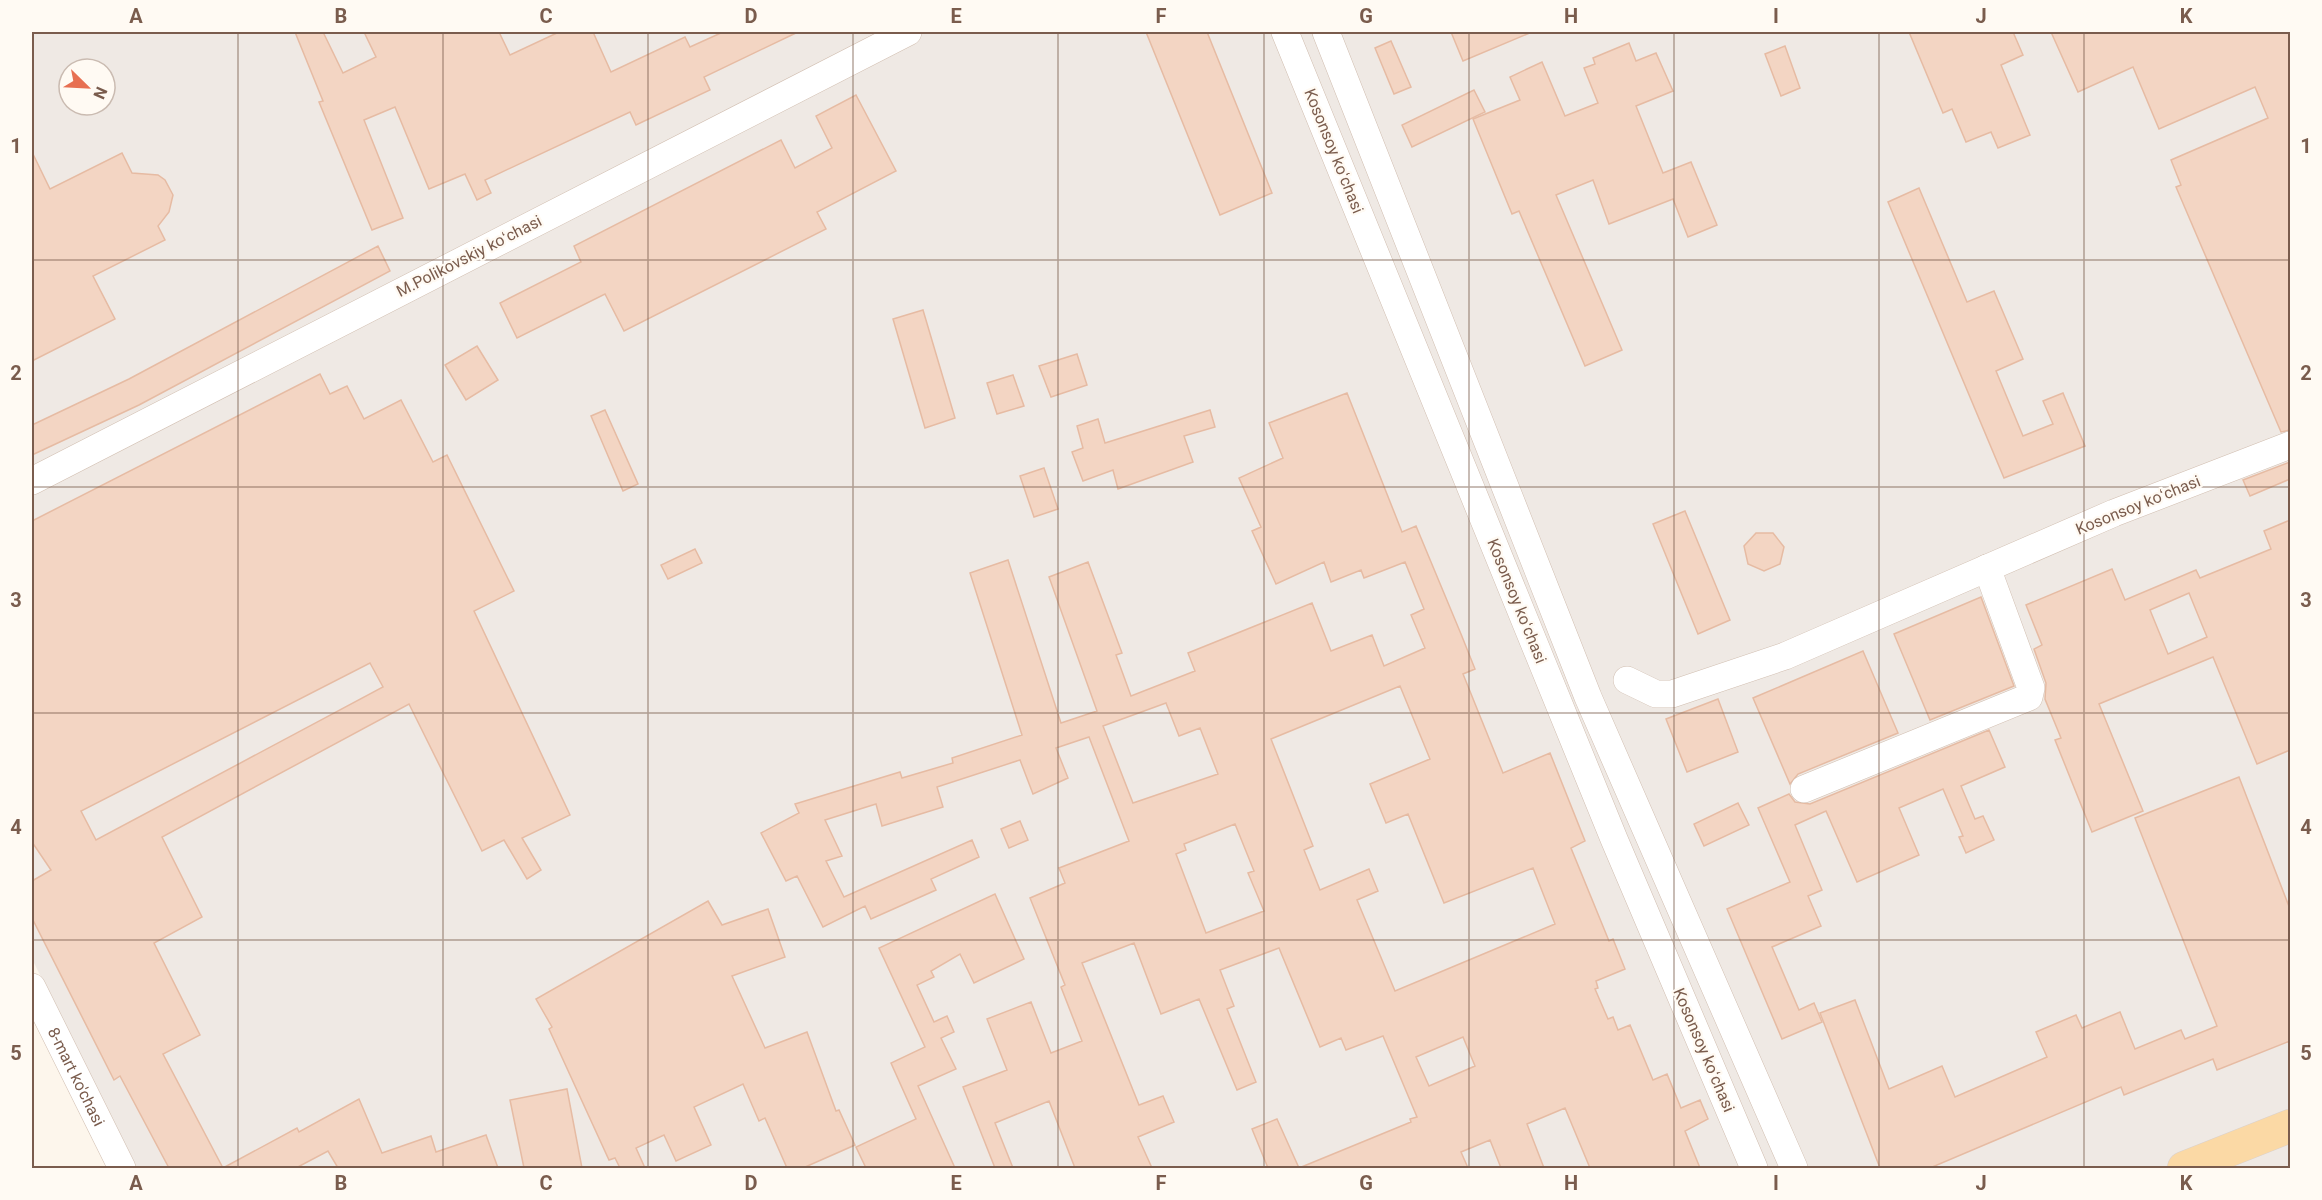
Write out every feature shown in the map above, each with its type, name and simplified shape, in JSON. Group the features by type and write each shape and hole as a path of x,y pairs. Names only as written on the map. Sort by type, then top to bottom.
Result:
{"main road":[{"path":"2184,1168 2290,1126"}],"street":[{"name":"M.Polikovskiy koʻchasi","path":"32,481 908,32"},
{"name":"Kosonsoy koʻchasi","path":"1285,32 1614,839 1754,1168"},
{"name":"Kosonsoy koʻchasi","path":"1326,32 1588,697 1794,1168"},
{"name":"Kosonsoy koʻchasi","path":"1627,680 1656,694 1672,694 1785,656 2114,513 2290,445"},
{"path":"1804,789 2029,696 2031,688 1988,568"},
{"name":"8-mart ko'chasi","path":"32,987 122,1168"}],"shaded area":[{"path":"32,32 2290,32 2290,1168 137,1168 32,959"}],"building":[{"path":"295,32 323,32 343,73 376,57 364,32 499,32 510,55 559,32 593,32 611,72 685,37 690,47 723,32 798,32 704,77 710,90 636,125 630,112 485,180 491,193 477,200 465,174 429,189 395,107 364,120 403,218 372,230 319,102 323,101"},
{"path":"1146,32 1207,32 1272,193 1220,215"},
{"path":"1451,32 1532,32 1463,61"},
{"path":"1909,32 2013,32 2023,55 2001,65 2030,135 1998,148 1991,132 1966,142 1952,109 1943,113"},
{"path":"2051,32 2290,32 2290,430 2281,432 2176,187 2181,185 2171,160 2268,118 2255,87 2159,129 2133,67 2078,92"},
{"path":"1391,41 1411,87 1394,94 1375,48"},
{"path":"1629,43 1636,61 1656,53 1673,91 1636,106 1663,173 1691,162 1717,225 1688,237 1673,199 1609,224 1593,180 1556,195 1622,350 1585,366 1519,211 1512,214 1473,119 1520,100 1510,77 1542,62 1565,116 1598,103 1584,68 1595,64 1593,58"},
{"path":"1785,46 1800,88 1781,96 1765,54"},
{"path":"1474,90 1485,112 1412,147 1402,125"},
{"path":"856,95 896,171 817,212 826,229 624,331 605,294 517,338 500,303 581,262 574,246 781,140 795,168 832,148 816,116"},
{"path":"32,152 50,189 122,153 132,173 158,175 165,180 173,195 169,212 158,226 165,240 93,276 115,319 32,361"},
{"path":"1919,188 1967,302 1994,291 2023,359 1996,371 2023,436 2053,424 2043,401 2063,393 2085,446 2004,478 1888,202"},
{"path":"378,246 390,271 139,405 32,455 32,425 129,379"},
{"path":"923,310 955,418 925,428 893,319"},
{"path":"477,346 498,380 466,400 445,365"},
{"path":"1077,354 1087,385 1051,397 1039,366"},
{"path":"320,374 330,394 347,386 364,419 401,400 433,462 447,455 514,591 474,611 570,815 522,838 541,870 527,879 504,840 482,851 409,704 162,837 202,917 154,943 200,1035 163,1054 223,1168 169,1168 120,1076 114,1080 32,918 32,881 51,870 32,842 32,521","holes":["370,663 383,687 96,840 81,811"]},
{"path":"1013,375 1024,406 997,414 987,383"},
{"path":"1347,393 1402,532 1416,526 1461,634 1475,669 1463,674 1503,773 1550,753 1585,841 1571,848 1609,941 1613,939 1625,969 1596,981 1598,988 1595,989 1608,1019 1613,1017 1618,1030 1630,1025 1653,1080 1667,1074 1681,1108 1700,1100 1708,1119 1685,1131 1700,1168 1590,1168 1565,1108 1527,1124 1544,1168 1501,1168 1490,1140 1461,1152 1468,1168 1299,1168 1411,1122 1410,1119 1417,1117 1383,1036 1346,1050 1341,1038 1320,1047 1279,948 1220,970 1234,1006 1227,1009 1256,1082 1237,1090 1199,999 1161,1014 1134,943 1082,963 1139,1105 1163,1096 1174,1122 1138,1137 1152,1168 1075,1168 1049,1101 995,1123 1013,1168 995,1168 963,1087 1007,1070 987,1019 1031,1002 1051,1053 1082,1041 1061,987 1065,985 1030,898 1065,883 1059,868 1129,841 1089,737 1056,748 1068,778 1033,794 1020,760 937,787 943,807 882,826 876,804 825,820 842,856 826,861 844,897 972,840 979,857 931,879 936,890 871,919 865,906 823,927 797,876 786,881 761,833 799,813 795,804 900,772 902,778 953,763 952,758 1022,735 970,573 1008,560 1061,723 1097,711 1049,577 1088,562 1122,653 1116,655 1131,696 1195,671 1188,653 1312,603 1331,651 1372,635 1384,666 1425,648 1411,615 1424,609 1405,562 1364,578 1361,570 1331,582 1324,562 1276,584 1252,531 1261,527 1239,478 1283,458 1269,423","holes":["1400,686 1430,759 1370,784 1386,823 1408,814 1444,903 1533,868 1555,924 1395,991 1357,900 1378,891 1369,869 1320,890 1304,850 1313,846 1271,739","1166,703 1179,736 1200,728 1218,774 1133,803 1103,726","1235,824 1254,871 1248,873 1264,911 1206,933 1176,854 1186,850 1184,844","1463,1037 1475,1066 1429,1086 1416,1057"]},
{"path":"605,410 638,484 623,491 591,416"},
{"path":"1210,410 1215,427 1184,436 1193,462 1118,489 1113,470 1083,481 1072,452 1083,448 1077,426 1098,419 1105,443"},
{"path":"2290,462 2290,479 2250,496 2243,480"},
{"path":"1044,468 1058,509 1034,517 1020,476"},
{"path":"1685,511 1730,620 1698,634 1653,524"},
{"path":"2290,520 2290,750 2257,764 2213,657 2099,704 2143,811 2092,832 2055,740 2061,738 2045,699 2046,683 2034,649 2042,645 2026,605 2112,569 2125,600 2196,570 2200,578 2271,549 2264,531","holes":["2189,593 2207,637 2168,654 2150,610"]},
{"path":"1756,533 1773,533 1784,547 1780,564 1764,571 1748,564 1744,546"},
{"path":"695,549 702,563 668,579 661,565"},
{"path":"1981,597 2014,686 1930,720 1894,634"},
{"path":"1863,651 1898,733 1798,774 1790,784 1753,698"},
{"path":"1718,699 1738,752 1687,772 1666,719"},
{"path":"1989,730 2005,767 1961,786 1975,819 1983,816 1994,840 1966,853 1959,837 1963,836 1943,789 1899,808 1919,855 1857,882 1826,811 1795,825 1822,890 1808,896 1821,926 1772,947 1799,1010 1814,1003 1822,1022 1782,1039 1727,909 1790,882 1758,808 1789,794 1795,802 1810,804"},
{"path":"2239,777 2290,909 2290,1041 2217,1070 2213,1059 2124,1095 2121,1087 1930,1168 1880,1168 1820,1013 1855,1000 1889,1089 1942,1066 1955,1097 2047,1057 2036,1032 2076,1015 2082,1028 2120,1012 2135,1049 2181,1030 2185,1039 2217,1026 2135,818"},
{"path":"1738,803 1749,825 1704,846 1694,824"},
{"path":"1020,821 1028,840 1009,848 1001,829"},
{"path":"995,894 1024,959 974,983 960,954 931,971 934,977 917,985 934,1022 947,1016 954,1032 941,1038 956,1069 918,1086 955,1168 866,1168 856,1147 916,1119 891,1063 925,1047 879,948"},
{"path":"708,901 722,925 768,909 785,957 732,976 765,1048 807,1032 836,1111 839,1110 855,1145 803,1168 787,1168 765,1118 759,1121 743,1084 694,1107 711,1145 676,1161 664,1135 636,1148 645,1168 620,1168 615,1158 609,1160 549,1029 552,1027 536,999"},
{"path":"567,1089 582,1168 524,1168 510,1100"},
{"path":"359,1099 382,1153 431,1136 436,1152 486,1135 498,1168 338,1168 328,1151 296,1168 223,1168 297,1128 299,1132"},
{"path":"1277,1119 1299,1168 1268,1168 1252,1129"}]}
